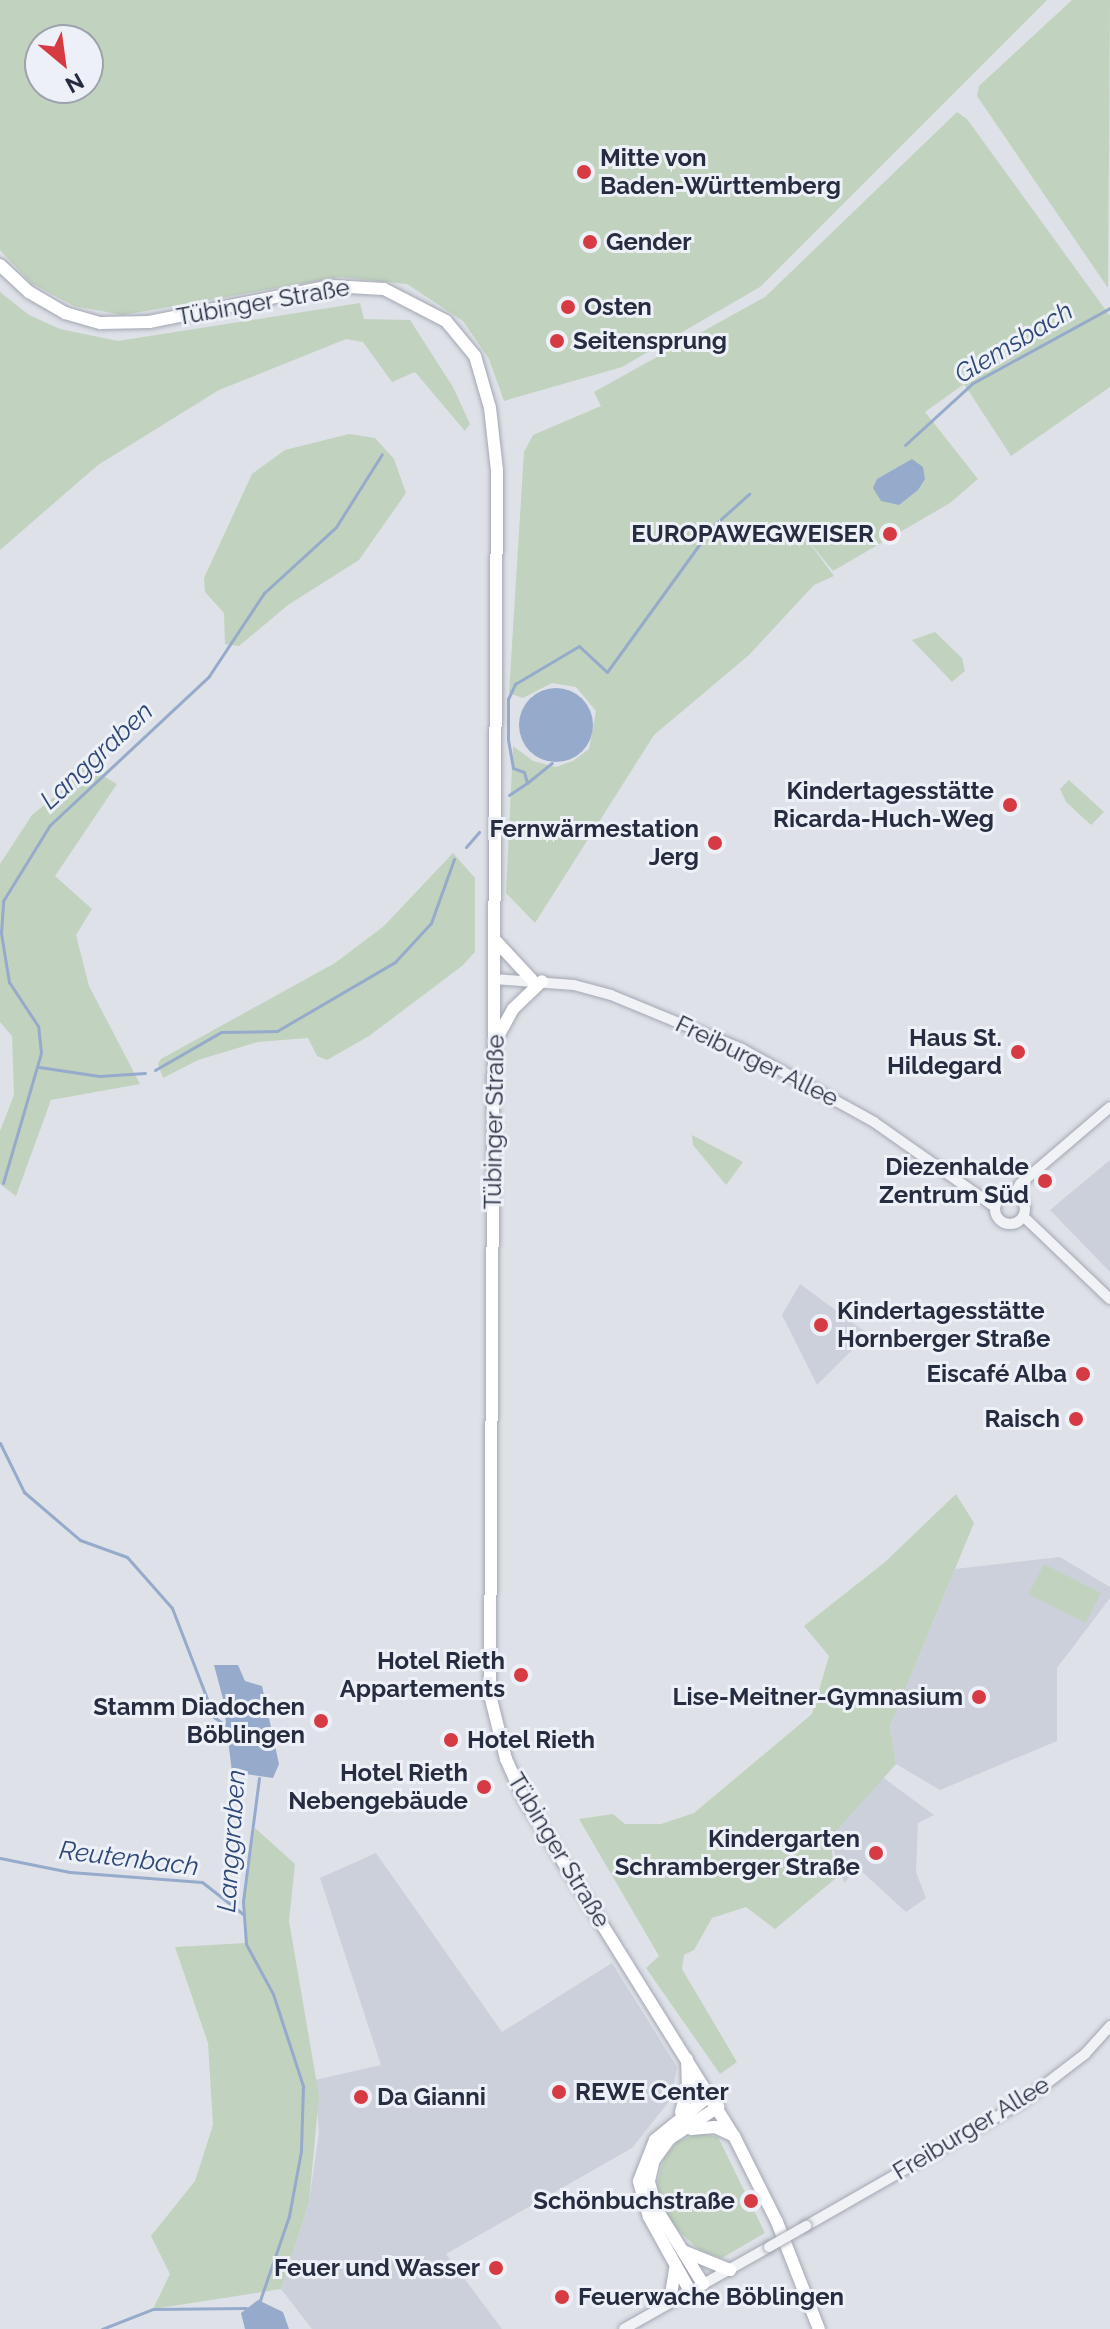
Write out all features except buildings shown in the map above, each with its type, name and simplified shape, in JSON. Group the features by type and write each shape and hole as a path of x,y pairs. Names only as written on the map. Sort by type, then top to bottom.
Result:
{"main road":[{"name":"Tübinger Straße","path":"0,265 53,306 101,323 149,322 304,290 358,285 407,296 463,338 485,385 496,443 495,1041 489,1666 496,1726 525,1800 734,2136 777,2222 819,2329"},
{"path":"495,940 537,981 513,1009 495,1041"},
{"path":"680,2115 688,2088 686,2055"},
{"path":"690,2291 649,2217 639,2181 655,2140 680,2115 710,2095"},
{"path":"703,2284 656,2208 649,2181 660,2149 680,2131 718,2107"},
{"path":"680,2131 704,2126 734,2136"},
{"path":"683,2251 730,2270"},
{"path":"670,2301 675,2268"}],"street":[{"name":"Freiburger Allee","path":"494,979 537,981 611,995 784,1070 874,1122 995,1207 1003,1223 1017,1223 1023,1216 1024,1203 1014,1195"},
{"path":"995,1207 1002,1197 1014,1195 1020,1184 1110,1107"},
{"name":"Freiburger Allee","path":"1023,1216 1110,1299"},
{"name":"Freiburger Allee","path":"730,2270 1021,2103 1085,2054 1110,2026"},
{"path":"624,2329 730,2270"}],"shaded area":[{"path":"1110,1160 1110,1272 1050,1210"},
{"name":"Kindertagesstätte Hornberger Straße","path":"800,1284 868,1334 817,1385 782,1315"},
{"name":"Lise-Meitner-Gymnasium","path":"1060,1557 1110,1587 1110,1598 1057,1668 1057,1741 940,1790 896,1764 890,1726 955,1569"},
{"name":"Kindergarten Schramberger Straße","path":"881,1776 934,1815 918,1823 916,1872 926,1898 906,1912 858,1868 844,1883 830,1839"},
{"path":"376,1853 502,2032 612,1963 677,2067 671,2099 632,2148 446,2254 502,2329 312,2329 281,2289 309,2202 319,2133 315,2080 381,2065 320,1878"}],"green space":[{"path":"0,0 1047,0 760,287 622,367 504,401 489,359 463,321 407,284 340,277 123,315 74,306 31,283 0,250"},
{"path":"1072,0 1110,0 1108,288 977,96 979,86"},
{"path":"957,112 967,119 1110,316 1110,387 1011,456 964,384 925,412 978,479 950,503 833,571 805,537 834,576 814,585 749,655 654,735 535,923 506,893 513,746 533,761 556,767 573,761 589,749 596,711 576,687 552,683 523,698 509,693 524,452 533,435 601,406 594,392 765,297"},
{"path":"0,292 29,315 60,329 118,341 360,303 364,319 410,320 453,387 470,424 465,431 415,372 392,382 363,342 346,339 219,390 98,465 0,550"},
{"path":"349,434 375,438 394,459 406,493 359,560 288,605 239,646 225,644 224,613 205,592 204,578 252,474 285,450"},
{"path":"935,632 962,658 965,671 952,682 912,640"},
{"path":"83,764 117,784 55,876 92,909 76,935 89,986 140,1084 51,1100 16,1196 0,1184 0,1131 14,1095 12,1036 0,1022 0,864 32,815 64,789"},
{"path":"1069,780 1104,812 1091,825 1066,802 1060,789"},
{"path":"453,853 475,878 475,952 462,966 369,1036 327,1060 317,1056 308,1038 258,1042 198,1060 163,1078 158,1064 161,1059 335,963 384,926"},
{"path":"692,1135 743,1162 726,1185 693,1145"},
{"path":"956,1494 974,1523 890,1726 896,1764 830,1838 836,1878 775,1929 746,1907 712,1918 694,1950 684,1955 682,1969 737,2062 720,2074 646,1968 659,1956 579,1819 613,1814 625,1824 661,1824 694,1813 812,1714 829,1656 804,1626 885,1562"},
{"path":"1044,1564 1101,1593 1086,1623 1029,1594"},
{"path":"255,1828 295,1864 289,1921 319,2096 309,2202 281,2289 153,2309 170,2274 151,2236 195,2181 213,2125 208,2043 175,1947 246,1943 243,1902"},
{"path":"700,2133 718,2137 765,2233 722,2258 700,2251 680,2232 664,2212 657,2184 664,2158 678,2141"}],"water":[{"path":"912,459 923,467 925,479 918,490 899,505 881,501 873,488 877,479"},
{"path":"556,688 577,694 587,704 593,725 587,746 577,756 556,762 535,756 525,746 519,725 525,704 535,694"},
{"path":"214,1665 238,1665 245,1681 262,1686 279,1764 273,1778 232,1772 223,1699"},
{"path":"258,2300 283,2312 289,2329 245,2329 241,2313"}],"waterway":[{"name":"Glemsbach","path":"905,445 973,383 1110,308"},
{"name":"Langgraben","path":"3,1183 41,1053 38,1026 9,982 1,933 3,901 50,825 209,676 264,593 336,527 382,454"},
{"path":"509,795 527,783 524,772 513,768 508,739 508,699 515,684 579,646 607,672 712,527 749,494"},
{"path":"527,783 552,763"},
{"path":"466,847 479,832"},
{"path":"155,1070 221,1032 277,1031 395,962 431,923 454,859"},
{"path":"39,1067 99,1076 145,1073"},
{"name":"Langgraben","path":"0,1443 24,1492 80,1540 127,1557 172,1608 214,1717 228,1727"},
{"name":"Langgraben","path":"259,1778 243,1902 246,1944 273,1994 303,2086 301,2151 289,2216 259,2303"},
{"name":"Reutenbach","path":"0,1858 70,1872 202,1882 243,1914"},
{"path":"102,2329 153,2309 246,2308"}],"place":[{"name":"Mitte von Baden-Württemberg","path":"584,172"},
{"name":"Gender","path":"590,242"},
{"name":"Osten","path":"568,307"},
{"name":"Seitensprung","path":"557,341"},
{"name":"EUROPAWEGWEISER","path":"890,534"},
{"name":"Kindertagesstätte Ricarda-Huch-Weg","path":"1010,805"},
{"name":"Fernwärmestation Jerg","path":"715,843"},
{"name":"Haus St. Hildegard","path":"1018,1052"},
{"name":"Diezenhalde Zentrum Süd","path":"1045,1181"},
{"name":"Kindertagesstätte Hornberger Straße","path":"821,1325"},
{"name":"Eiscafé Alba","path":"1083,1374"},
{"name":"Raisch","path":"1076,1419"},
{"name":"Hotel Rieth Appartements","path":"521,1675"},
{"name":"Lise-Meitner-Gymnasium","path":"979,1697"},
{"name":"Stamm Diadochen Böblingen","path":"321,1721"},
{"name":"Hotel Rieth","path":"451,1740"},
{"name":"Hotel Rieth Nebengebäude","path":"484,1787"},
{"name":"Kindergarten Schramberger Straße","path":"876,1853"},
{"name":"REWE Center","path":"559,2092"},
{"name":"Da Gianni","path":"361,2097"},
{"name":"Schönbuchstraße","path":"751,2201"},
{"name":"Feuer und Wasser","path":"496,2268"},
{"name":"Feuerwache Böblingen","path":"562,2297"}]}
